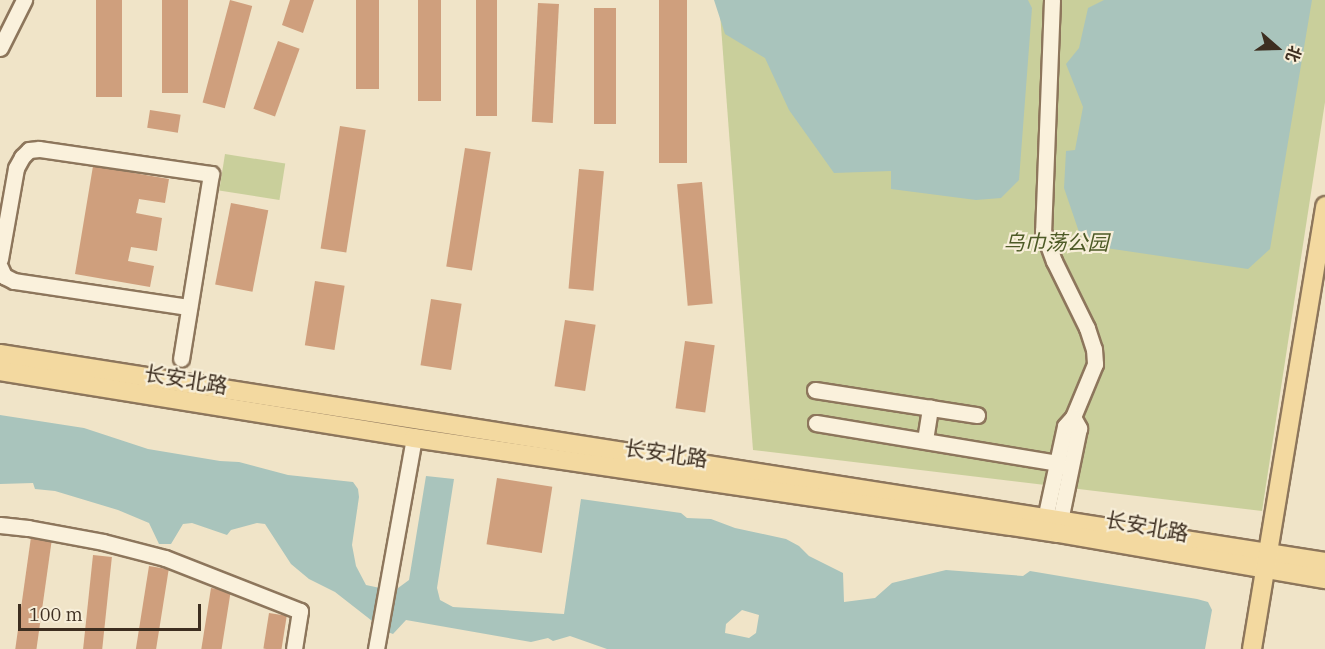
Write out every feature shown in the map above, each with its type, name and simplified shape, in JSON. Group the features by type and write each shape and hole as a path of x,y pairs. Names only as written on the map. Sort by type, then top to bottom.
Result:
{"main road":[{"path":"1252,649 1325,206"},
{"name":"长安北路","path":"0,354 1266,561 1325,579"},
{"name":"长安北路","path":"0,371 414,438 1052,525"},
{"name":"长安北路","path":"1266,561 1325,562"}],"street":[{"path":"0,48 24,0"},
{"path":"1052,0 1043,231 1094,349 1095,364 1073,417 1079,428 1064,463 1052,525"},
{"path":"0,259 4,210 16,168 29,150 39,149 211,174 181,358"},
{"path":"0,267 4,276 14,281 189,307"},
{"path":"814,390 977,415"},
{"path":"925,440 930,407"},
{"path":"816,423 1064,463"},
{"path":"376,649 414,438"},
{"path":"0,525 103,542 165,558 300,611 294,649"}],"green space":[{"name":"乌巾荡公园","path":"719,0 1325,0 1325,102 1262,511 753,450"},
{"path":"225,154 285,164 279,200 219,191"}],"water":[{"path":"714,0 1028,0 1032,8 1019,180 1001,198 976,200 891,189 891,171 834,173 789,110 765,58 725,34"},
{"path":"1104,0 1312,0 1270,249 1248,269 1106,248 1080,235 1064,188 1066,151 1075,150 1083,107 1066,64 1079,48 1088,8"},
{"path":"0,415 84,428 148,449 239,462 288,475 353,482 358,489 359,497 352,545 356,566 366,585 394,591 409,580 426,476 454,479 437,588 440,600 453,607 564,614 581,499 681,513 687,518 711,519 735,528 786,539 799,546 809,556 843,573 844,602 875,598 892,583 946,570 1023,576 1030,571 1197,599 1208,602 1212,610 1205,649 607,649 570,636 553,641 548,638 531,642 406,620 393,634 385,631 335,592 309,579 291,564 265,524 257,523 231,530 227,535 192,523 183,524 171,544 159,544 149,523 118,510 55,491 35,489 33,483 0,484","holes":["742,610 759,615 756,633 749,638 725,633 726,624"]}],"building":[{"path":"96,0 122,0 122,97 96,97"},
{"path":"162,0 188,0 188,93 162,93"},
{"path":"230,0 252,6 225,108 203,102"},
{"path":"290,0 314,0 303,33 282,25"},
{"path":"356,0 379,0 379,89 356,89"},
{"path":"418,0 441,0 441,101 418,101"},
{"path":"476,0 497,0 497,116 476,116"},
{"path":"659,0 687,0 687,163 659,163"},
{"path":"538,3 559,4 553,123 532,122"},
{"path":"594,8 616,8 616,124 594,124"},
{"path":"278,41 300,49 275,117 253,109"},
{"path":"150,110 181,115 178,133 147,128"},
{"path":"340,126 366,130 346,253 321,248"},
{"path":"465,148 491,152 472,271 446,267"},
{"path":"93,166 169,179 165,203 139,199 136,213 162,218 157,251 131,247 128,261 154,266 150,287 75,274"},
{"path":"579,169 604,171 593,291 569,289"},
{"path":"702,182 713,304 688,306 677,184"},
{"path":"231,203 268,210 252,292 215,284"},
{"path":"315,281 345,286 334,350 305,345"},
{"path":"431,299 462,304 451,370 421,365"},
{"path":"565,320 596,325 585,391 555,386"},
{"path":"685,341 715,345 705,413 676,408"},
{"path":"497,478 552,487 542,553 487,544"},
{"path":"31,537 52,540 36,649 15,649"},
{"path":"93,555 112,557 102,649 83,649"},
{"path":"149,566 169,569 156,649 136,649"},
{"path":"211,588 231,591 222,649 201,649"},
{"path":"269,613 287,616 282,649 263,649"}]}
